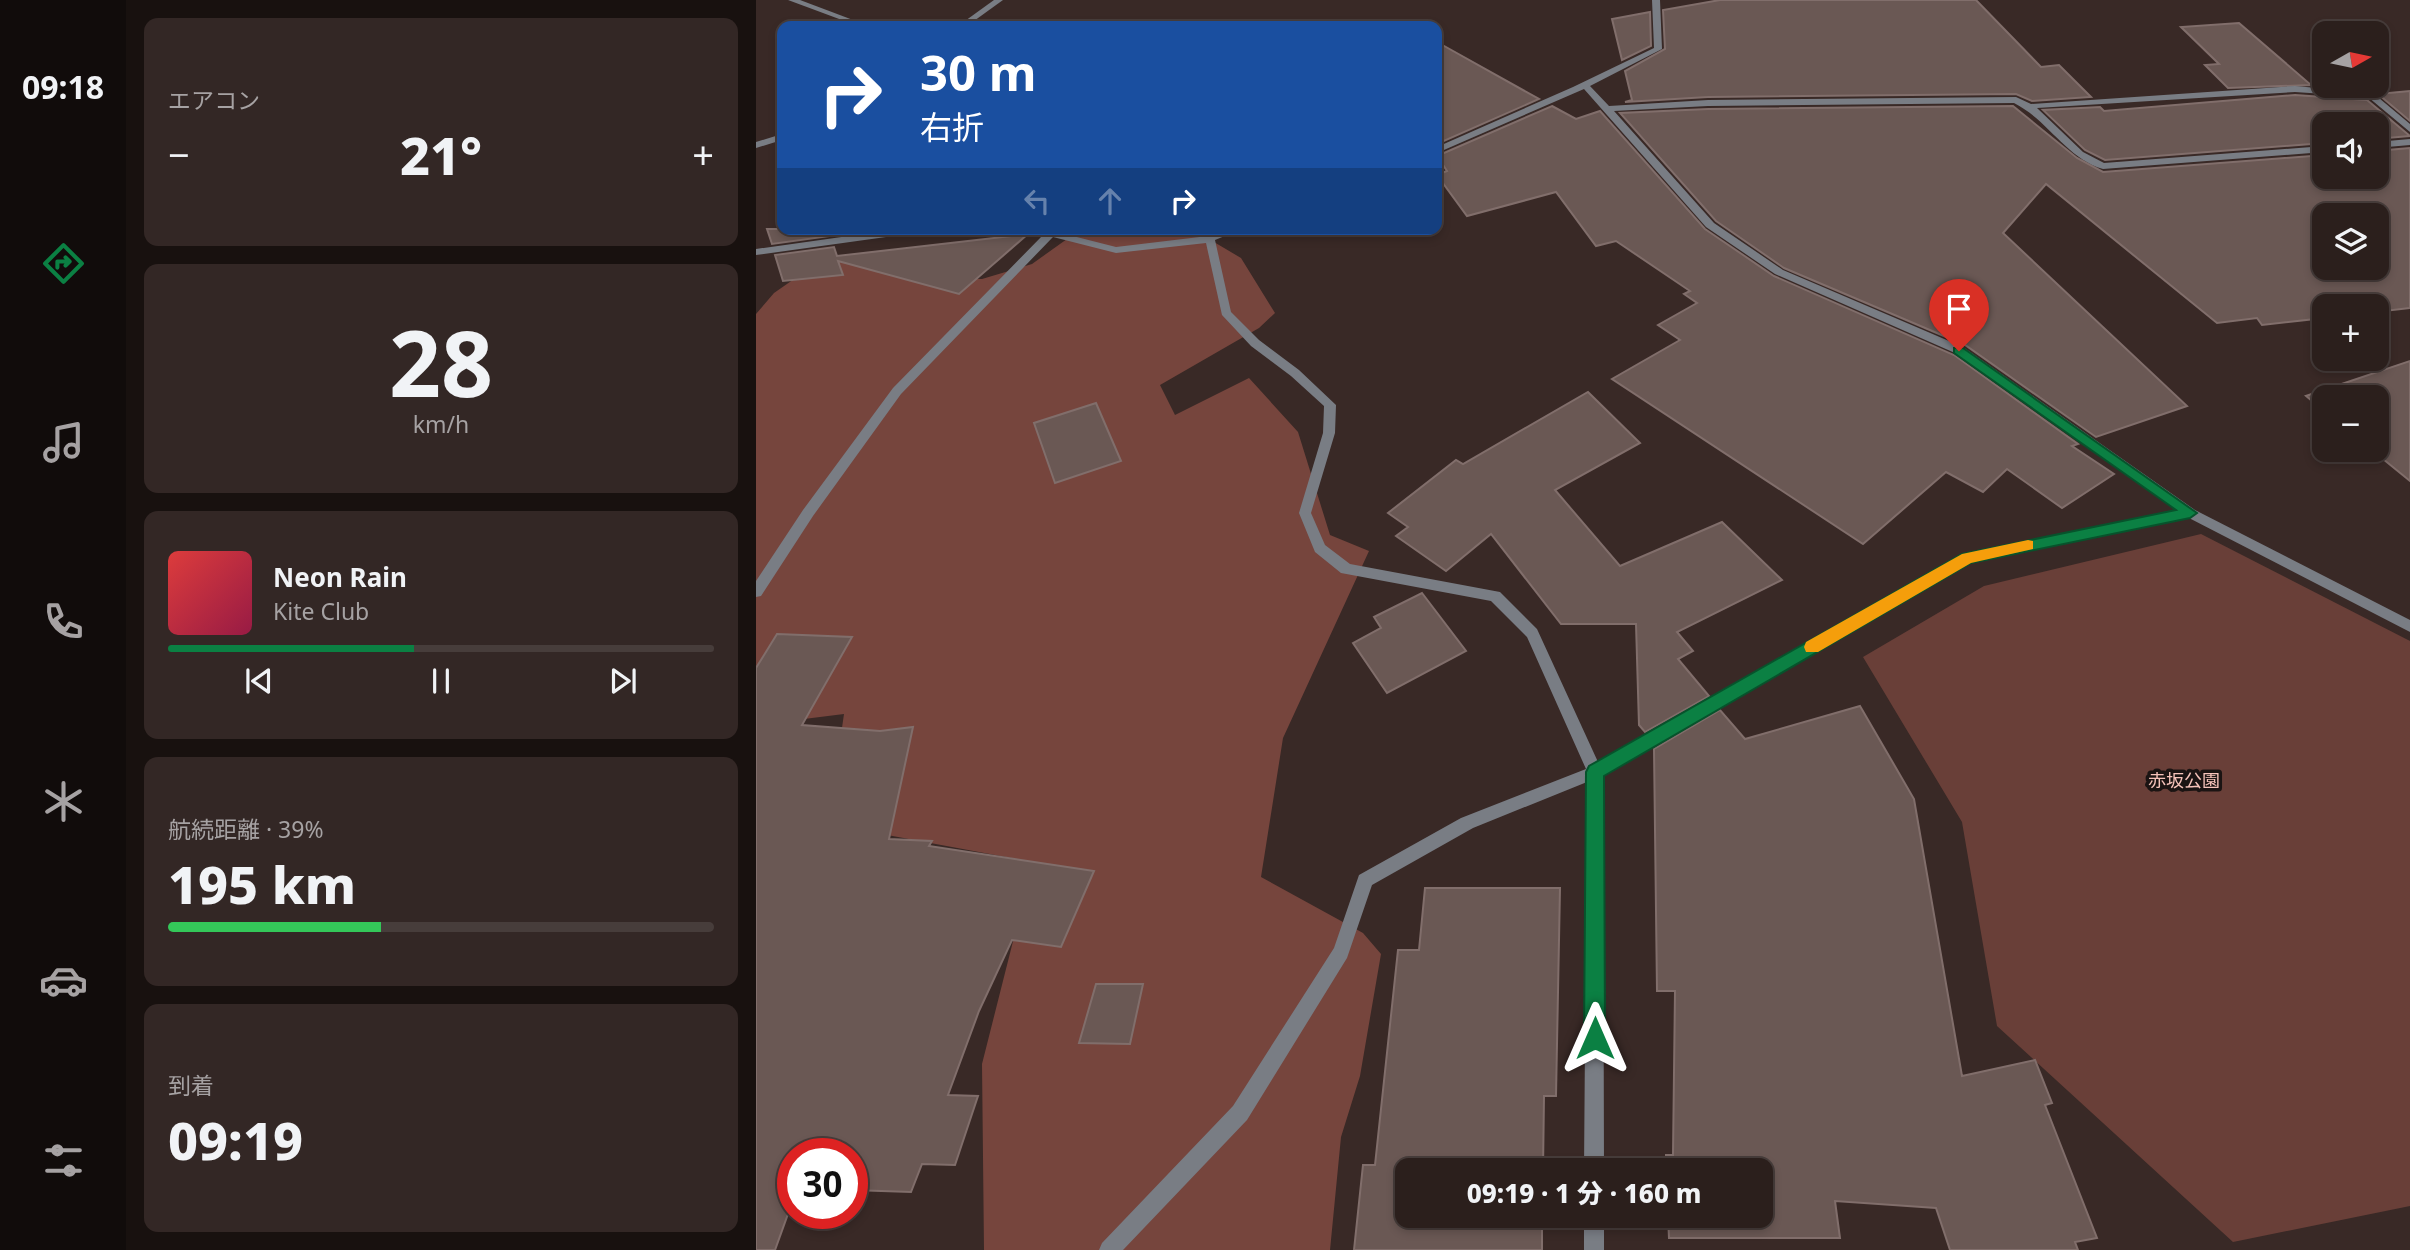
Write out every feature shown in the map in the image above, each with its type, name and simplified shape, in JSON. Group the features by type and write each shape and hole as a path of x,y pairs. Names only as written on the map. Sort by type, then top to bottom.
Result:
{"street":[{"path":"792,0 851,21"},
{"path":"969,21 999,0"},
{"path":"1442,148 1564,93 1587,87 1658,49 1656,0"},
{"path":"1587,87 1710,225 1779,272 1959,351 2190,513 2410,626"},
{"path":"1607,109 1708,103 2016,100 2034,106 2295,89 2370,95 2410,129"},
{"path":"2034,106 2089,162 2104,166 2312,150"},
{"path":"756,131 777,138"},
{"path":"756,145 777,140"},
{"path":"2389,144 2410,142"},
{"path":"756,252 879,235"},
{"path":"756,592 807,513 897,391 1049,235"},
{"path":"1063,235 1116,250 1210,239 1221,235"},
{"path":"1210,239 1226,313 1255,343 1295,373 1330,405 1329,433 1305,513 1320,548 1346,569 1495,596 1532,633 1595,772 1594,1158"},
{"path":"1110,1250 1240,1113 1341,952 1364,880 1467,823 1595,772 1967,558 2190,513"},
{"path":"1594,1228 1594,1250"}],"green space":[{"name":"赤坂公園","path":"2201,534 2410,641 2410,1206 2233,1242 1997,1026 1962,822 1863,657 1984,586"}],"shaded area":[{"path":"1073,235 1202,235 1241,258 1275,313 1259,328 1160,385 1175,415 1249,378 1298,432 1330,535 1369,551 1283,738 1261,877 1363,933 1381,954 1360,1076 1341,1137 1330,1250 984,1250 982,1064 1033,862 828,824 844,714 756,725 756,314 774,293 820,261 882,264 933,278 982,279 1032,264"}],"building":[{"path":"1720,0 1976,0 2041,67 2059,65 2091,97 2032,101 2016,94 1708,97 1625,102 1632,100 1625,71 1665,49 1663,10"},
{"path":"1650,12 1651,46 1622,60 1612,19"},
{"path":"2239,23 2311,85 2228,88 2205,65 2219,64 2181,27"},
{"path":"1442,45 1539,99 1442,142"},
{"path":"2410,91 2410,121 2383,98 2389,98 2389,93"},
{"path":"2295,95 2367,100 2381,112 2312,112 2312,144 2105,160 2085,150 2043,110 2100,107 2104,111"},
{"path":"1552,106 1576,119 1600,111 1705,229 1774,276 1954,355 2078,444 2072,446 2114,474 2062,508 2007,469 1983,492 1946,472 1863,544 1612,379 1680,340 1658,325 1697,303 1684,294 1690,291 1616,241 1596,246 1556,192 1467,216 1442,182 1442,173 1447,171 1442,164 1442,154"},
{"path":"2013,106 2077,158 2103,172 2312,156 2312,189 2389,189 2389,150 2410,148 2410,308 2389,310 2389,294 2312,294 2312,319 2262,325 2257,318 2217,323 2046,184 2003,233 2187,406 2096,437 1965,345 1784,268 1716,221 1620,113 1708,109"},
{"path":"2389,118 2410,136 2389,138"},
{"path":"767,229 777,229 777,235 830,236 772,244"},
{"path":"1027,235 959,294 838,261 843,275 783,281 775,255 834,247 837,256"},
{"path":"2410,361 2410,481 2387,462 2389,462 2389,385 2339,385 2380,371 2389,371 2389,368"},
{"path":"1588,392 1640,443 1555,490 1620,566 1722,522 1782,580 1677,632 1693,651 1678,659 1709,696 1645,732 1639,725 1636,624 1561,624 1491,534 1446,571 1396,536 1408,527 1388,513 1456,460 1463,464"},
{"path":"1096,403 1121,461 1055,483 1034,423"},
{"path":"1422,593 1466,651 1387,693 1353,643 1381,628 1374,617"},
{"path":"777,634 852,637 802,725 880,731 913,727 889,839 932,841 929,846 1094,871 1061,947 1012,940 979,1011 948,1095 978,1096 955,1165 922,1164 911,1192 868,1191 868,1138 777,1138 777,1229 783,1229 775,1250 756,1250 756,668"},
{"path":"1860,706 1914,799 1962,1076 2035,1060 2052,1103 2045,1105 2097,1238 2075,1242 2078,1250 1950,1250 1936,1208 1835,1201 1840,1238 1669,1238 1669,1228 1773,1228 1773,1158 1666,1158 1666,1155 1673,1155 1675,991 1657,991 1654,749 1720,710 1745,739"},
{"path":"1425,888 1560,888 1556,1096 1544,1096 1543,1158 1395,1158 1395,1228 1542,1228 1542,1250 1354,1250 1363,1165 1375,1165 1398,950 1419,950"},
{"path":"1096,984 1143,984 1130,1044 1079,1043"}],"slow traffic":[{"path":"1812,647 1967,558 2028,545"}],"route":[{"path":"1595,1038 1595,772 1967,558 2190,513 1959,351"}]}
